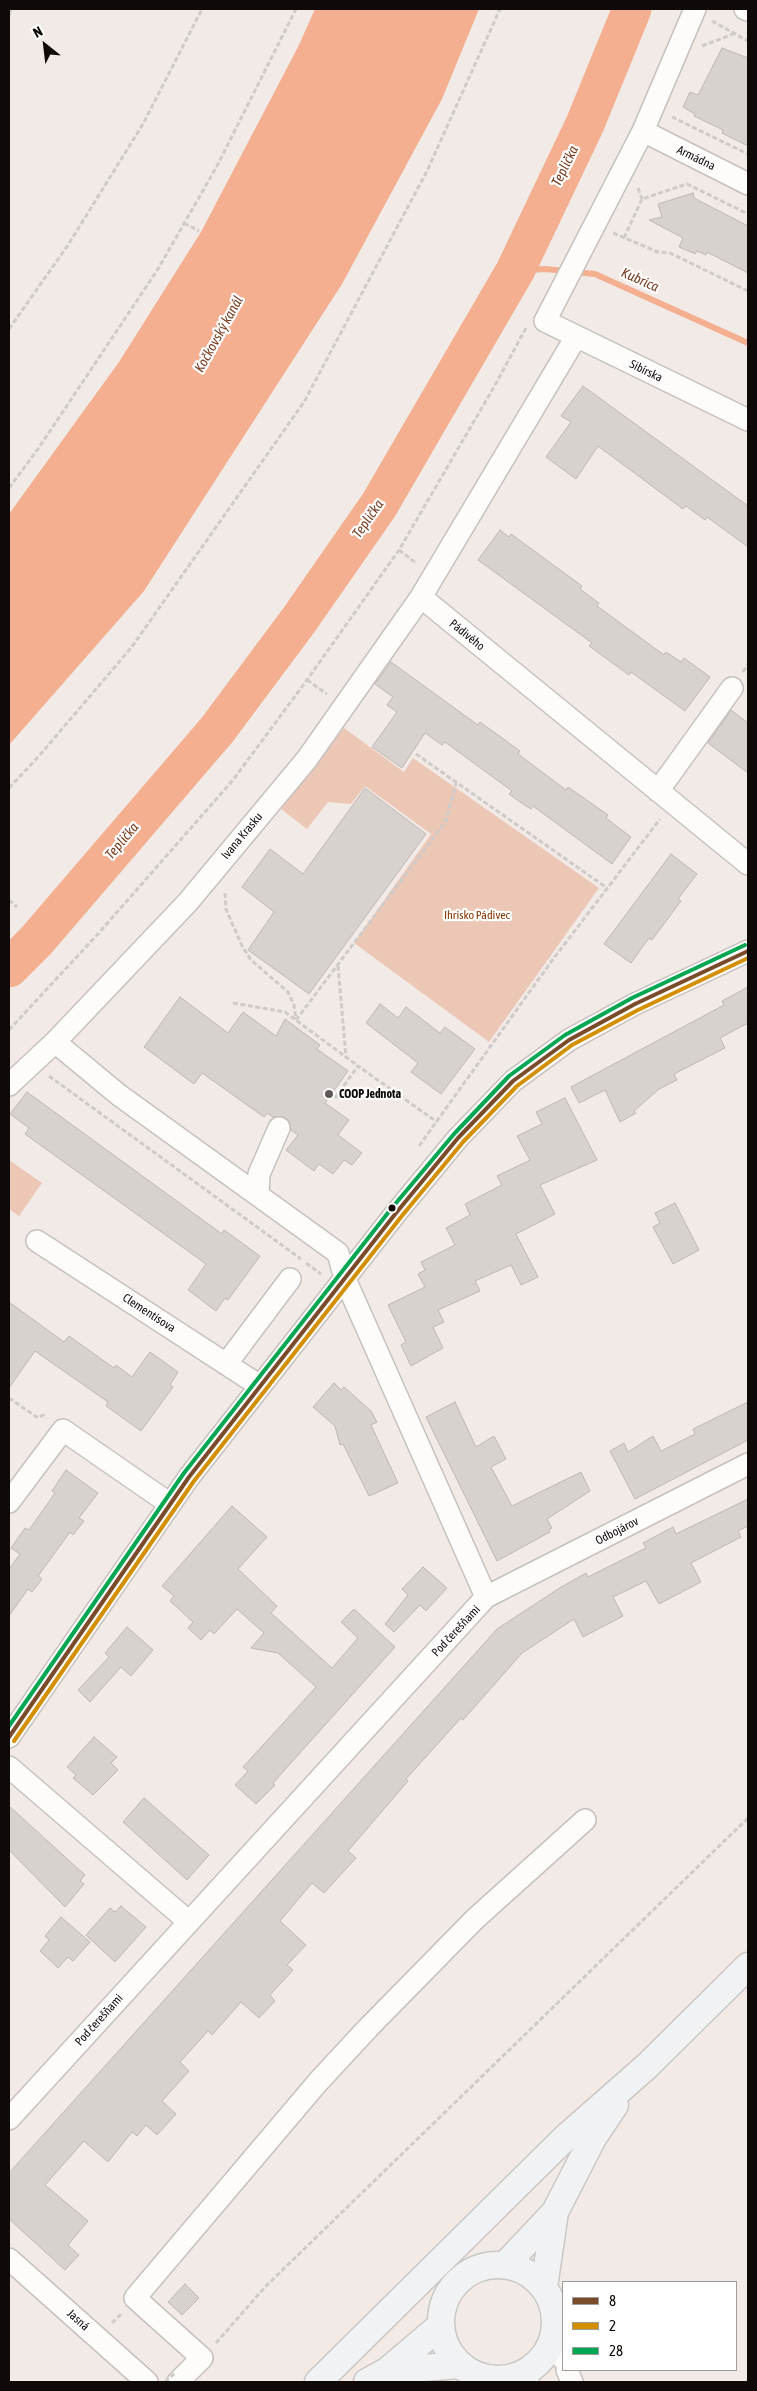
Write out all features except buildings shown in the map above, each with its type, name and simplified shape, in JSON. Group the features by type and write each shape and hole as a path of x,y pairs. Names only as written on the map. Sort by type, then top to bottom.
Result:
{"main road":[{"path":"318,2382 565,2138 647,2066 748,1966"},
{"path":"505,2265 555,2212 594,2138 618,2102 647,2066"},
{"path":"544,2287 555,2212"},
{"path":"488,2265 505,2265 520,2269 533,2276 544,2287 552,2302 559,2347 549,2349 541,2361 522,2379 496,2380 476,2376 459,2365 446,2347 440,2326 442,2309 448,2293 458,2280 472,2270 488,2265"},
{"path":"377,2377 440,2326"},
{"path":"377,2377 459,2365"}],"street":[{"path":"537,322 558,294 643,131 695,9"},
{"name":"Armádna","path":"643,131 748,184"},
{"name":"Sibírska","path":"537,322 576,337 748,420"},
{"path":"421,597 576,337"},
{"name":"Pádivého","path":"421,597 748,864"},
{"name":"Ivana Krasku","path":"9,1085 55,1042 188,902 300,766 421,597"},
{"path":"665,797 732,688"},
{"path":"9,1737 170,1504 260,1386 335,1278 396,1213 458,1138 513,1082 569,1040 635,1004 748,951"},
{"path":"55,1042 119,1095 338,1253 335,1278"},
{"path":"258,1195 259,1174 279,1128"},
{"name":"Clementisova","path":"36,1241 260,1386"},
{"name":"Pod čerešňami","path":"9,2118 486,1598 335,1278"},
{"path":"226,1363 290,1279"},
{"path":"9,1502 63,1430 170,1504"},
{"name":"Odbojárov","path":"486,1598 748,1464"},
{"path":"9,1767 189,1922"},
{"path":"178,2379 202,2358 135,2298 318,2082 362,2034 475,1919 585,1820"},
{"name":"Jasná","path":"9,2258 147,2382"}],"path":[{"path":"9,15 12,9"},
{"path":"9,329 68,245 143,124 202,9"},
{"path":"9,488 38,449 158,268 217,166 296,9"},
{"path":"9,788 39,756 131,648 304,402 427,171 500,9"},
{"path":"733,34 748,40"},
{"path":"691,126 748,154"},
{"path":"624,238 642,199 687,184 748,214"},
{"path":"184,223 199,231"},
{"path":"589,233 624,238 658,252 670,254 748,291"},
{"path":"9,1030 97,935 233,780 399,550 494,387 537,322"},
{"path":"399,550 418,564"},
{"path":"416,754 607,888"},
{"path":"296,1020 446,821 456,783"},
{"path":"419,1146 607,888 665,797"},
{"path":"227,890 224,900 226,909 242,946 251,960 288,992 294,1005 296,1020"},
{"path":"9,900 17,907"},
{"path":"338,966 346,1058"},
{"path":"233,1003 285,1012 412,1109 436,1121"},
{"path":"335,1098 358,1066"},
{"path":"44,1072 335,1278"},
{"path":"9,1398 38,1418 43,1416 63,1430"},
{"path":"202,2358 265,2287 748,1818"},
{"path":"165,2382 178,2379"}],"green space":[{"name":"Ihrisko Pádivec","path":"344,728 404,772 413,758 599,888 489,1042 354,943 431,834 365,786 351,804 328,802 307,829 281,809"},
{"path":"9,1160 42,1183 19,1216 9,1209"}],"water":[{"name":"Kočkovský kanál","path":"315,9 479,9 442,99 342,284 144,591 9,745 9,514 119,362 201,232 298,47"}],"waterway":[{"name":"Teplička","path":"9,968 36,941 217,730 299,620 379,505 515,271 585,124 632,9"},
{"name":"Kubrica","path":"515,271 545,269 595,274 748,343"}],"transit line":[{"name":"28","path":"9,1726 184,1473 391,1209 454,1134 509,1076 565,1035 632,998 745,945"},
{"name":"8","path":"9,1737 189,1477 396,1213 458,1138 513,1081 569,1040 635,1004 748,951"},
{"name":"2","path":"14,1741 194,1481 401,1217 463,1142 517,1086 572,1045 638,1010 748,958"}],"place":[{"name":"COOP Jednota","path":"329,1094"}]}
